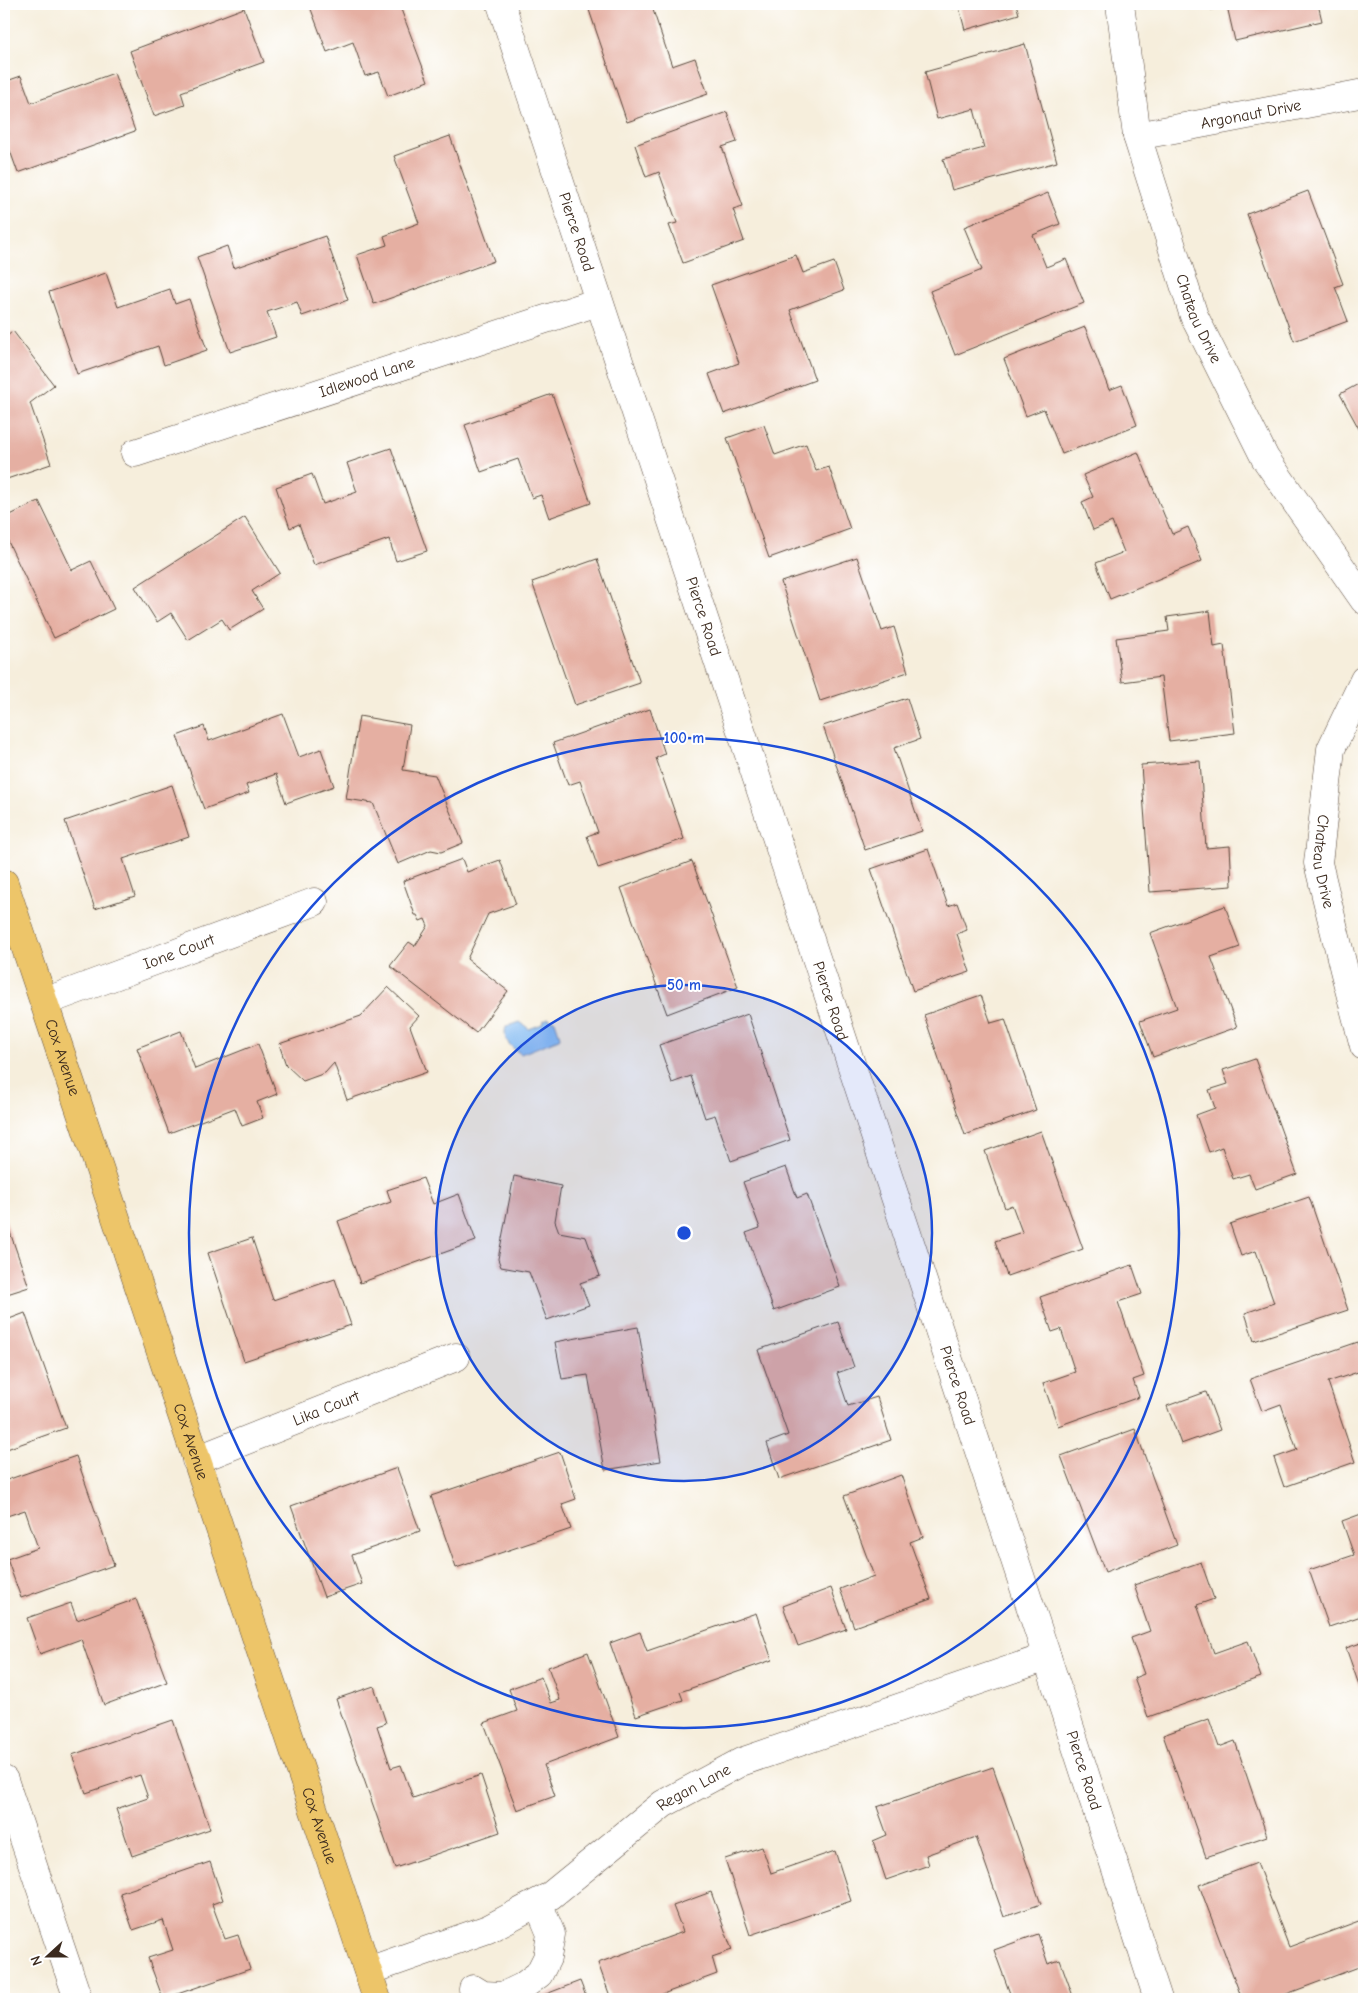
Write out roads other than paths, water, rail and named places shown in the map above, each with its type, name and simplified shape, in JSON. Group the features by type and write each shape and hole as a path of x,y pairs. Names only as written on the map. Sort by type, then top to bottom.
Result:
{"main road":[{"name":"Cox Avenue","path":"4,883 377,1999"}],"street":[{"name":"Pierce Road","path":"501,4 1047,1657 1158,1999"},
{"name":"Chateau Drive","path":"1120,4 1137,136 1194,316 1265,458 1364,600"},
{"name":"Argonaut Drive","path":"1137,136 1364,93"},
{"name":"Idlewood Lane","path":"135,453 598,302"},
{"name":"Chateau Drive","path":"1364,680 1331,749 1318,863 1364,1046"},
{"name":"Ione Court","path":"44,1002 314,902"},
{"name":"Lika Court","path":"196,1460 456,1357"},
{"name":"Regan Lane","path":"368,1972 488,1930 538,1903 550,1896 663,1804 741,1762 1047,1657"},
{"path":"4,1780 78,1999"},
{"path":"473,1989 483,1996 504,1996 522,1987 539,1974 547,1958 551,1934 538,1903"}],"water":[{"path":"548,1018 555,1021 560,1036 559,1039 521,1054 506,1039 506,1027 520,1022 529,1029 542,1024"}]}
